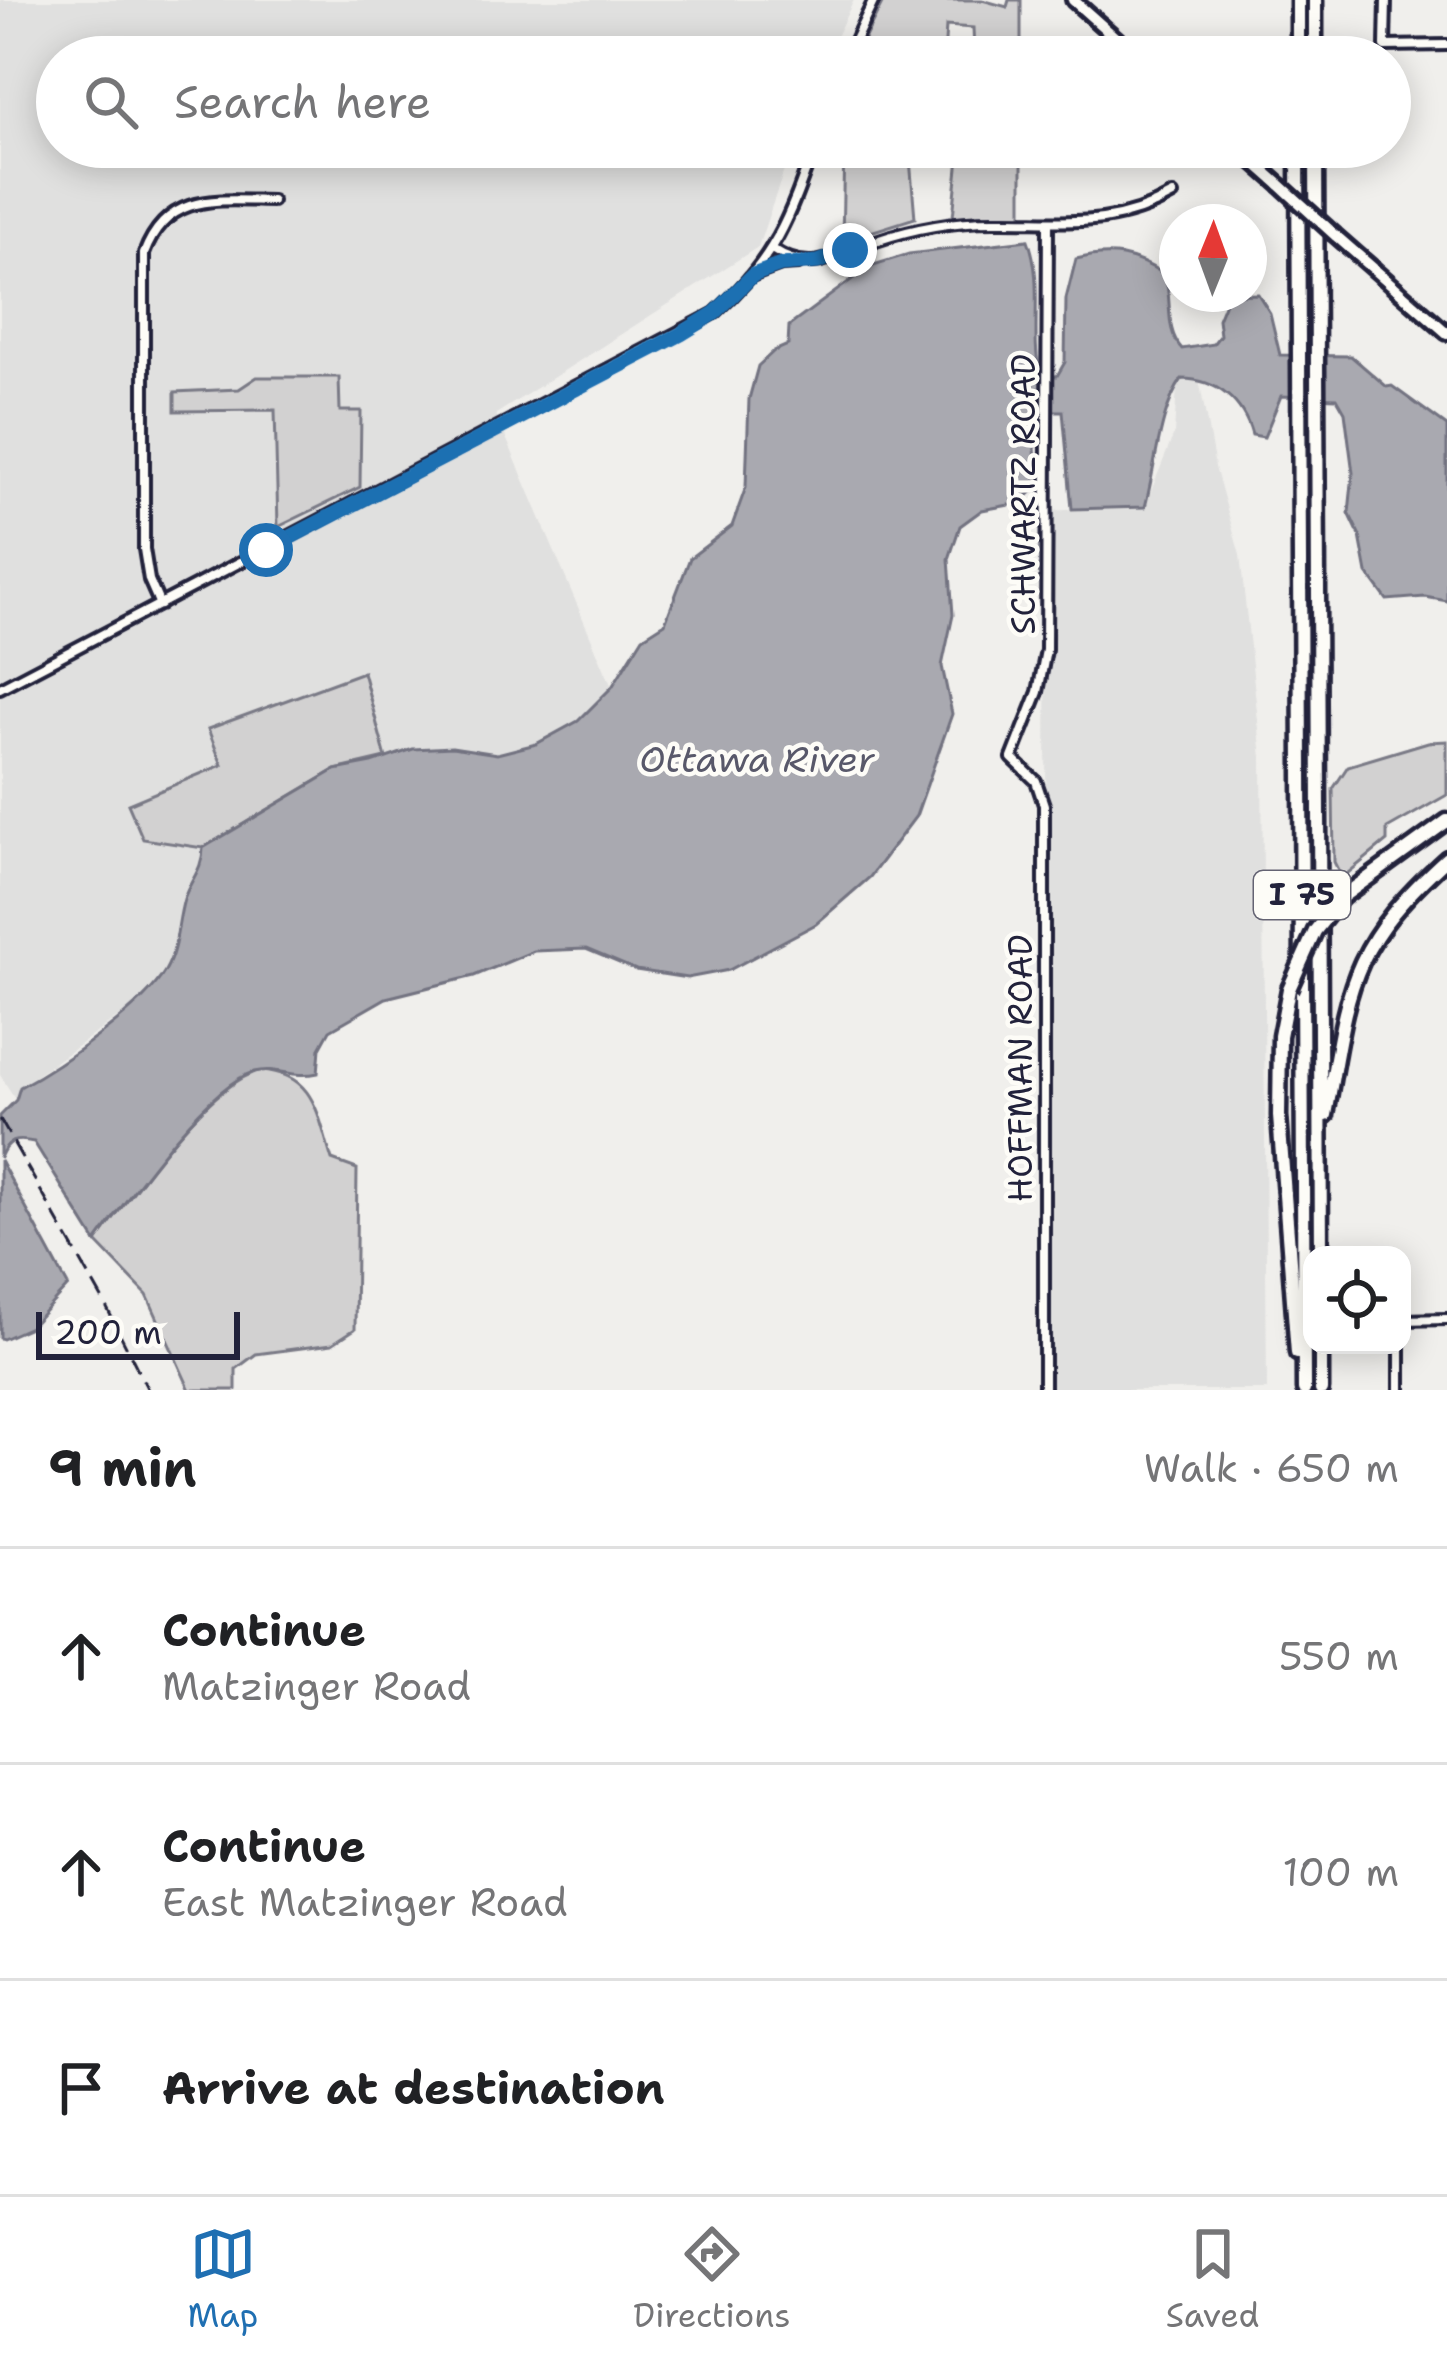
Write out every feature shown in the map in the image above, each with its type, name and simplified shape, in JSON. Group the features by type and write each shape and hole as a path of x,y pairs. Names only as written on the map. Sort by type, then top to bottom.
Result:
{"highway":[{"path":"1298,0 1298,36"},
{"path":"1315,0 1316,36"},
{"name":"I 75","path":"1298,168 1302,1390"},
{"name":"I 75","path":"1316,168 1321,1246"},
{"path":"1302,1390 1280,1116 1280,1036 1288,989 1310,940 1342,897 1447,821"},
{"path":"1321,1146 1344,1006 1358,964 1388,917 1447,858"},
{"path":"1321,1354 1321,1390"}],"main road":[{"path":"1072,0 1113,36"},
{"path":"1261,168 1445,331"}],"street":[{"path":"857,36 874,0"},
{"path":"1385,36 1386,0"},
{"path":"1411,46 1447,45"},
{"path":"0,688 715,313 773,250 806,168"},
{"path":"753,275 781,265 818,262 904,232 950,223 1115,219 1173,195"},
{"path":"160,605 149,580 144,549 144,254 161,224 190,205 211,200 272,201"},
{"name":"SCHWARTZ ROAD","path":"1012,758 1039,692 1046,650 1048,224"},
{"path":"773,250 800,264"},
{"name":"HOFFMAN ROAD","path":"1012,758 1036,781 1044,805 1044,1390"},
{"path":"1411,1320 1447,1318"},
{"path":"1400,1354 1400,1390"}],"shaded area":[{"path":"0,0 854,0 836,36 36,36 36,168 785,168 758,247 496,414 612,687 578,721 536,744 497,754 452,747 413,749 335,770 203,864 187,889 177,942 165,971 134,1006 20,1087 16,1100 0,1075"},
{"path":"884,0 982,0 1007,7 1009,0 1021,0 1021,36 973,36 973,28 946,26 945,36 866,36"},
{"path":"844,168 911,168 915,218 842,241"},
{"path":"958,168 1022,168 1022,215 953,217"},
{"path":"257,377 339,377 340,411 361,411 360,487 278,527 275,410 175,411 175,392 239,389"},
{"path":"1182,379 1199,379 1215,467 1240,555 1262,757 1267,1390 1044,1390 1047,511 1145,506 1174,434 1177,386"},
{"path":"363,672 386,758 335,770 203,848 143,839 128,804 222,765 208,729"},
{"path":"1447,741 1447,795 1387,829 1387,841 1342,878 1334,862 1333,789 1348,766 1428,742"},
{"path":"261,1070 279,1073 304,1088 332,1160 357,1169 355,1329 332,1344 256,1354 236,1369 236,1390 190,1390 147,1295 96,1242 193,1119 239,1080"}],"water":[{"name":"Ottawa River","path":"1028,240 1035,272 1040,376 1057,376 1065,362 1066,299 1076,259 1101,255 1122,256 1159,271 1159,312 1170,312 1182,349 1213,344 1220,335 1221,312 1267,312 1267,308 1280,355 1351,356 1387,387 1447,426 1447,601 1425,597 1387,600 1367,573 1360,536 1349,513 1353,473 1345,412 1337,398 1281,396 1264,437 1252,435 1242,412 1227,395 1206,383 1182,379 1163,423 1145,507 1072,509 1063,411 1042,411 1035,446 1037,487 1020,503 982,510 960,526 949,559 953,615 942,666 952,714 916,816 870,877 816,924 729,970 687,978 636,970 586,949 534,951 474,976 386,998 330,1030 320,1048 318,1073 254,1072 214,1098 169,1146 96,1242 34,1142 12,1142 0,1158 0,1116 16,1100 20,1087 120,1019 165,971 203,848 335,770 413,749 452,747 497,754 536,744 578,721 612,687 643,637 665,623 690,558 732,526 746,487 749,399 758,366 788,345 789,326 870,266 909,254"},
{"path":"0,1160 68,1286 30,1327 3,1339 0,1338"}],"railway":[{"path":"0,1119 148,1390"}],"route":[{"path":"266,550 681,334 715,313 753,275 781,265 818,262 850,250"}]}
